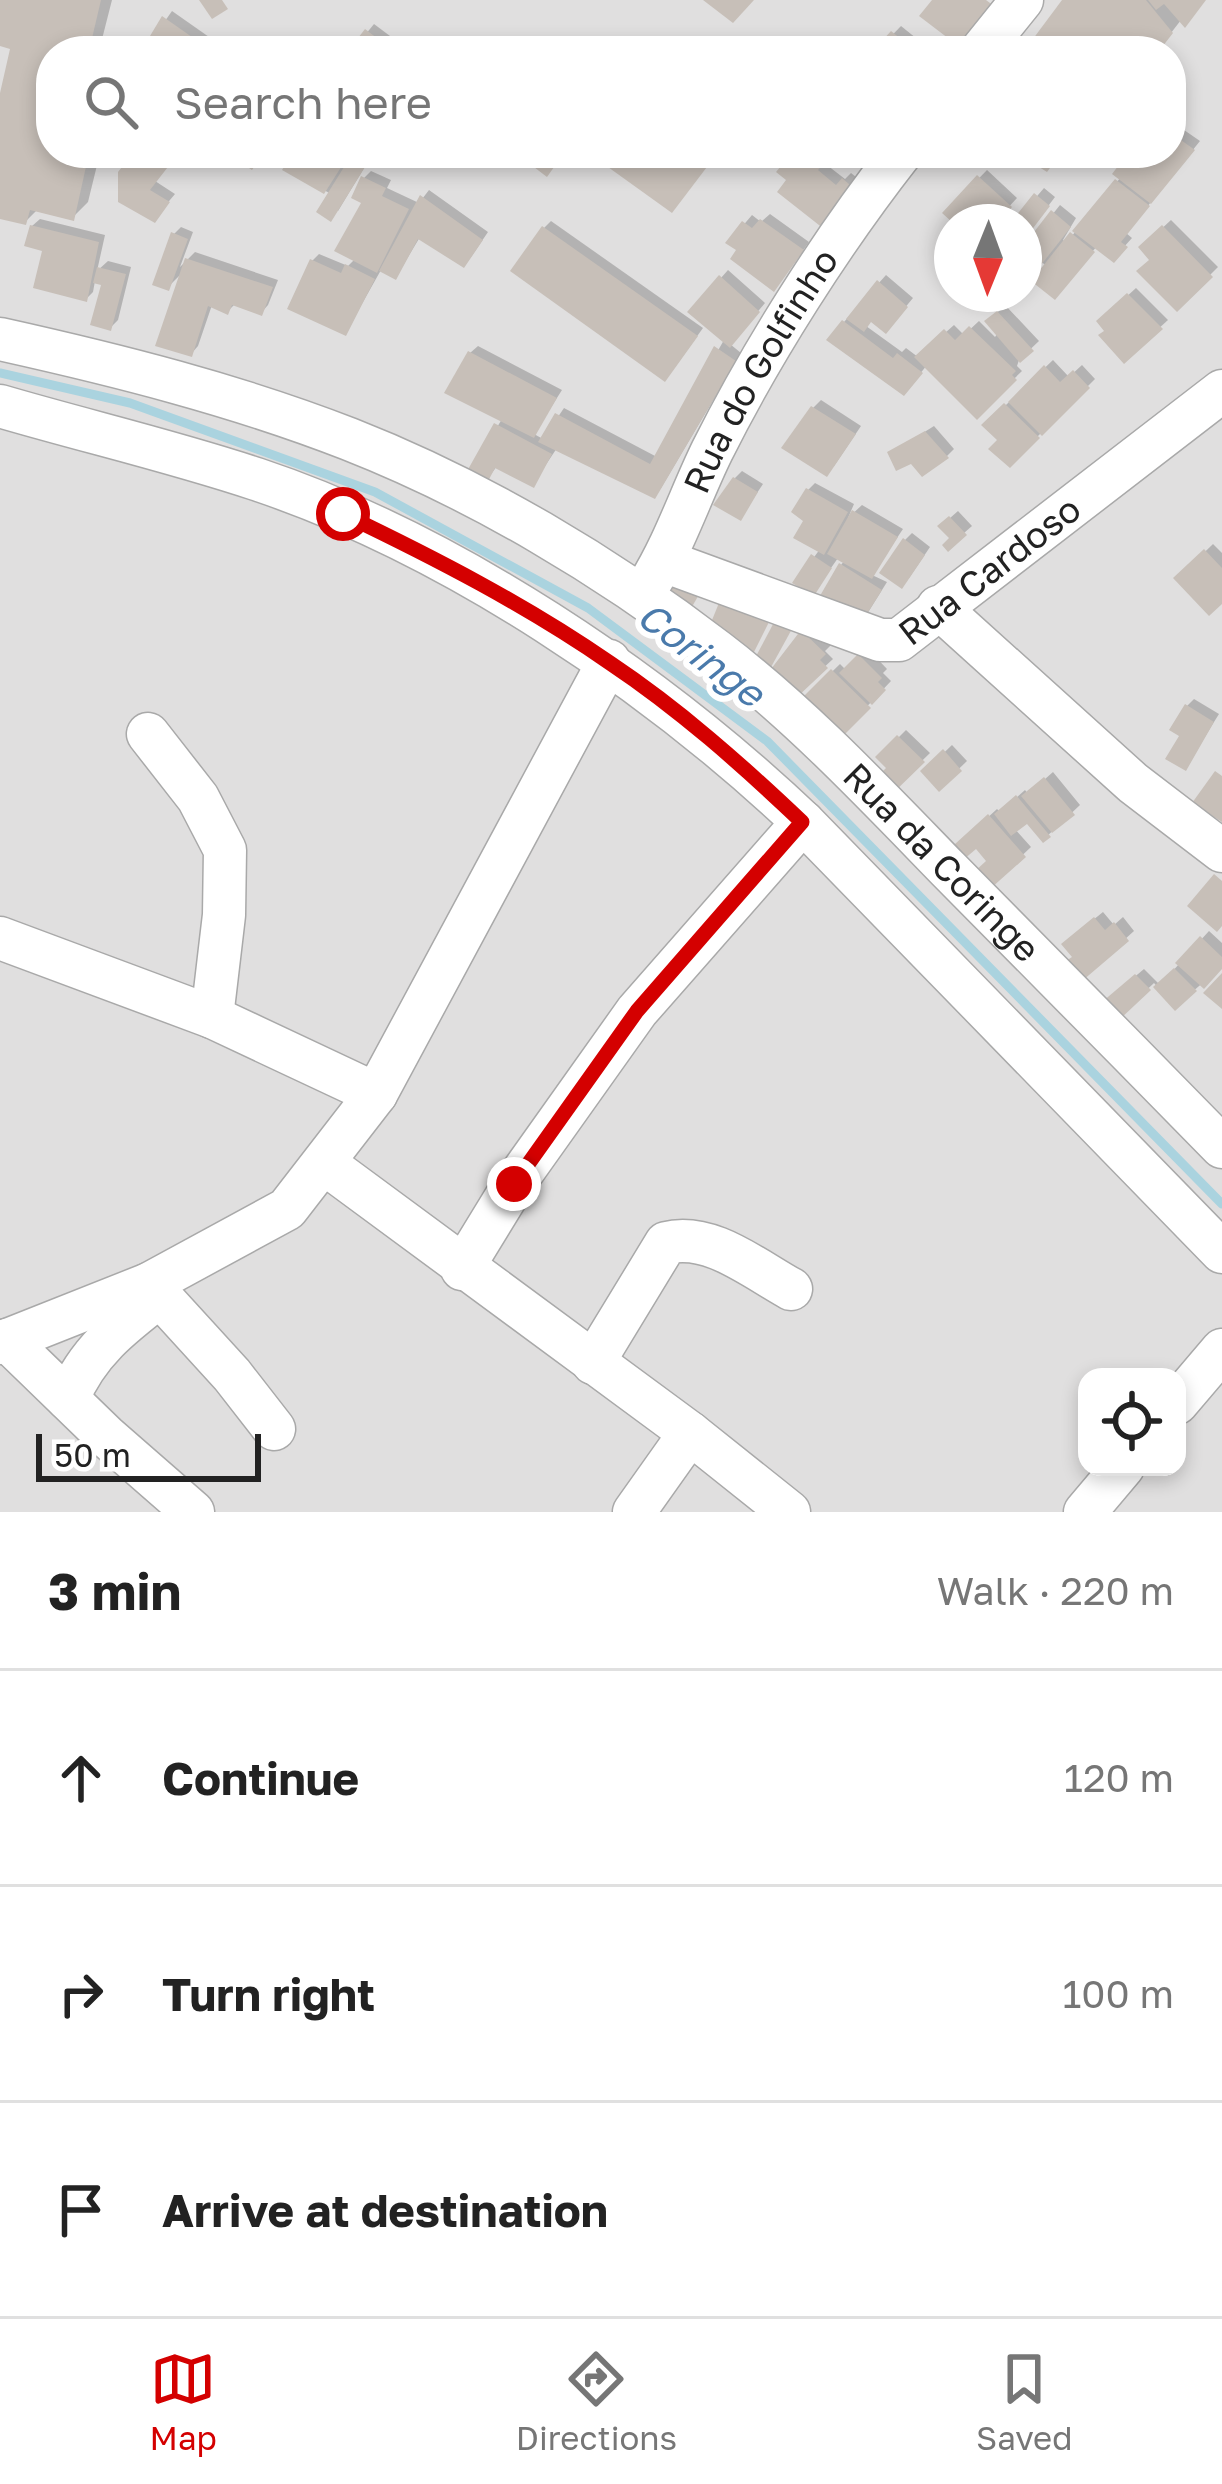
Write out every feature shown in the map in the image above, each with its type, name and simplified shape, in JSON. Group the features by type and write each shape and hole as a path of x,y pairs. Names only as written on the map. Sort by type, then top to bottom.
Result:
{"street":[{"path":"993,36 1022,0"},
{"name":"Rua do Golfinho","path":"640,598 664,561 712,452 745,394 819,270 890,168"},
{"name":"Rua da Coringe","path":"0,339 246,403 350,440 513,518 640,598 718,651 795,718 1222,1147"},
{"name":"Rua Cardoso","path":"664,561 890,642 899,640 1222,391"},
{"path":"0,406 258,480 343,514 436,559 609,662 748,770 1222,1252"},
{"path":"938,607 1133,783 1222,851"},
{"path":"194,1512 4,1341 154,1290 286,1209 376,1094 609,662"},
{"path":"148,734 198,798 225,850 224,915 212,1017"},
{"path":"462,1268 514,1184 637,1011 802,822"},
{"path":"0,938 212,1017 376,1094"},
{"path":"324,1163 690,1432 789,1512"},
{"path":"593,1363 666,1243 688,1238 710,1244 790,1289"},
{"path":"68,1399 80,1368 154,1290"},
{"path":"154,1290 274,1429"},
{"path":"1186,1392 1222,1350"},
{"path":"634,1512 690,1432"},
{"path":"1084,1512 1115,1476"}],"shaded area":[{"path":"0,0 1222,0 1222,1512 0,1512"}],"building":[{"path":"0,0 101,0 93,36 36,36 36,168 86,168 74,221 30,210 26,225 0,219 0,93 10,49 0,46"},
{"path":"199,0 222,0 228,9 212,19"},
{"path":"703,0 754,0 733,23"},
{"path":"932,0 986,0 994,6 970,36 945,36 919,16"},
{"path":"1062,0 1146,0 1173,33 1171,36 1035,36"},
{"path":"1148,0 1206,0 1185,28 1164,4 1156,10"},
{"path":"162,16 191,36 150,36"},
{"path":"121,168 167,168 150,190 170,202 155,223 118,202"},
{"path":"283,168 341,168 324,194"},
{"path":"343,168 364,168 331,222 316,212"},
{"path":"609,168 706,168 672,213"},
{"path":"779,168 820,168 836,185 842,178 856,190 824,229 777,192 786,180 776,172"},
{"path":"1117,168 1180,168 1151,204 1112,174"},
{"path":"977,175 1009,204 950,204"},
{"path":"361,176 386,188 382,196 409,209 377,273 334,251 361,203 351,198"},
{"path":"1115,179 1150,206 1121,242 1128,247 1114,263 1072,231"},
{"path":"1034,193 1050,206 1042,216 1042,204 1025,204"},
{"path":"420,195 483,240 464,268 418,239 396,280 379,271"},
{"path":"1051,210 1071,227 1042,264 1042,222"},
{"path":"760,219 804,250 774,292 730,259 736,250 725,243 742,221 752,228"},
{"path":"30,225 99,242 87,302 33,288 42,251 24,246"},
{"path":"1162,225 1213,277 1177,312 1136,271 1149,260 1138,247"},
{"path":"542,226 698,336 665,382 510,271"},
{"path":"171,232 188,239 169,291 152,285"},
{"path":"1070,232 1095,252 1055,300 1042,290 1042,267"},
{"path":"185,258 273,287 262,316 232,305 228,315 208,306 192,357 155,346"},
{"path":"310,259 341,273 345,264 375,279 346,336 287,309"},
{"path":"97,267 126,274 111,331 90,325 101,285 93,283"},
{"path":"719,275 760,312 730,348 687,312"},
{"path":"877,280 908,307 886,334 871,322 864,332 846,319"},
{"path":"1127,293 1163,329 1124,364 1098,335 1104,331 1096,321"},
{"path":"998,312 1034,351 1020,363 984,321"},
{"path":"842,320 893,358 897,353 923,373 904,396 826,340"},
{"path":"969,326 1016,371 1012,375 1017,380 977,420 914,357 944,329 955,340"},
{"path":"714,346 736,361 655,499 538,442 555,413 650,464"},
{"path":"468,351 557,398 534,438 444,393"},
{"path":"1044,365 1060,382 1073,370 1090,388 1042,436 1008,402"},
{"path":"1004,403 1040,438 1010,468 988,449 997,440 981,425"},
{"path":"811,406 856,434 827,477 781,448"},
{"path":"494,423 552,454 534,488 495,468 486,485 466,473"},
{"path":"925,431 949,458 922,477 911,464 896,471 887,452"},
{"path":"733,477 758,492 741,521 713,505"},
{"path":"806,488 848,512 824,555 793,538 803,521 791,512"},
{"path":"852,510 898,537 872,579 827,554"},
{"path":"949,516 967,535 948,552 942,545 949,538 937,526"},
{"path":"903,538 925,555 902,589 879,573"},
{"path":"1204,549 1222,568 1222,604 1209,616 1173,578"},
{"path":"811,554 832,568 814,596 792,583"},
{"path":"839,563 882,590 860,625 817,601"},
{"path":"677,570 705,584 689,612 661,595"},
{"path":"725,588 775,610 752,656 706,635"},
{"path":"780,611 798,618 770,669 754,660"},
{"path":"801,630 826,654 820,660 828,668 795,699 768,673"},
{"path":"858,654 882,678 878,682 886,690 872,705 839,673"},
{"path":"831,669 871,708 838,741 797,703"},
{"path":"1185,704 1214,722 1186,771 1165,759 1179,736 1169,730"},
{"path":"897,735 925,762 889,797 872,782 886,768 875,757"},
{"path":"943,749 962,771 939,792 920,771"},
{"path":"1215,771 1222,776 1222,822 1192,803"},
{"path":"1044,777 1075,815 1052,833 1021,796"},
{"path":"1016,795 1051,837 1043,843 1027,824 1011,836 994,814"},
{"path":"988,814 1026,857 990,889 974,872 986,861 976,849 956,866 944,854"},
{"path":"1214,874 1222,881 1222,926 1217,932 1187,906"},
{"path":"1094,917 1105,930 1114,922 1129,941 1082,981 1066,961 1072,957 1061,944"},
{"path":"1200,936 1222,957 1222,969 1204,989 1175,963"},
{"path":"1174,968 1197,991 1175,1011 1153,987"},
{"path":"1222,973 1222,1009 1203,993"},
{"path":"1135,974 1151,990 1119,1020 1102,1002"}],"waterway":[{"name":"Coringe","path":"0,373 130,403 375,492 588,608 767,741 1222,1204"}],"route":[{"path":"343,514 436,559 609,662 748,770 802,822 637,1011 514,1184"}]}
